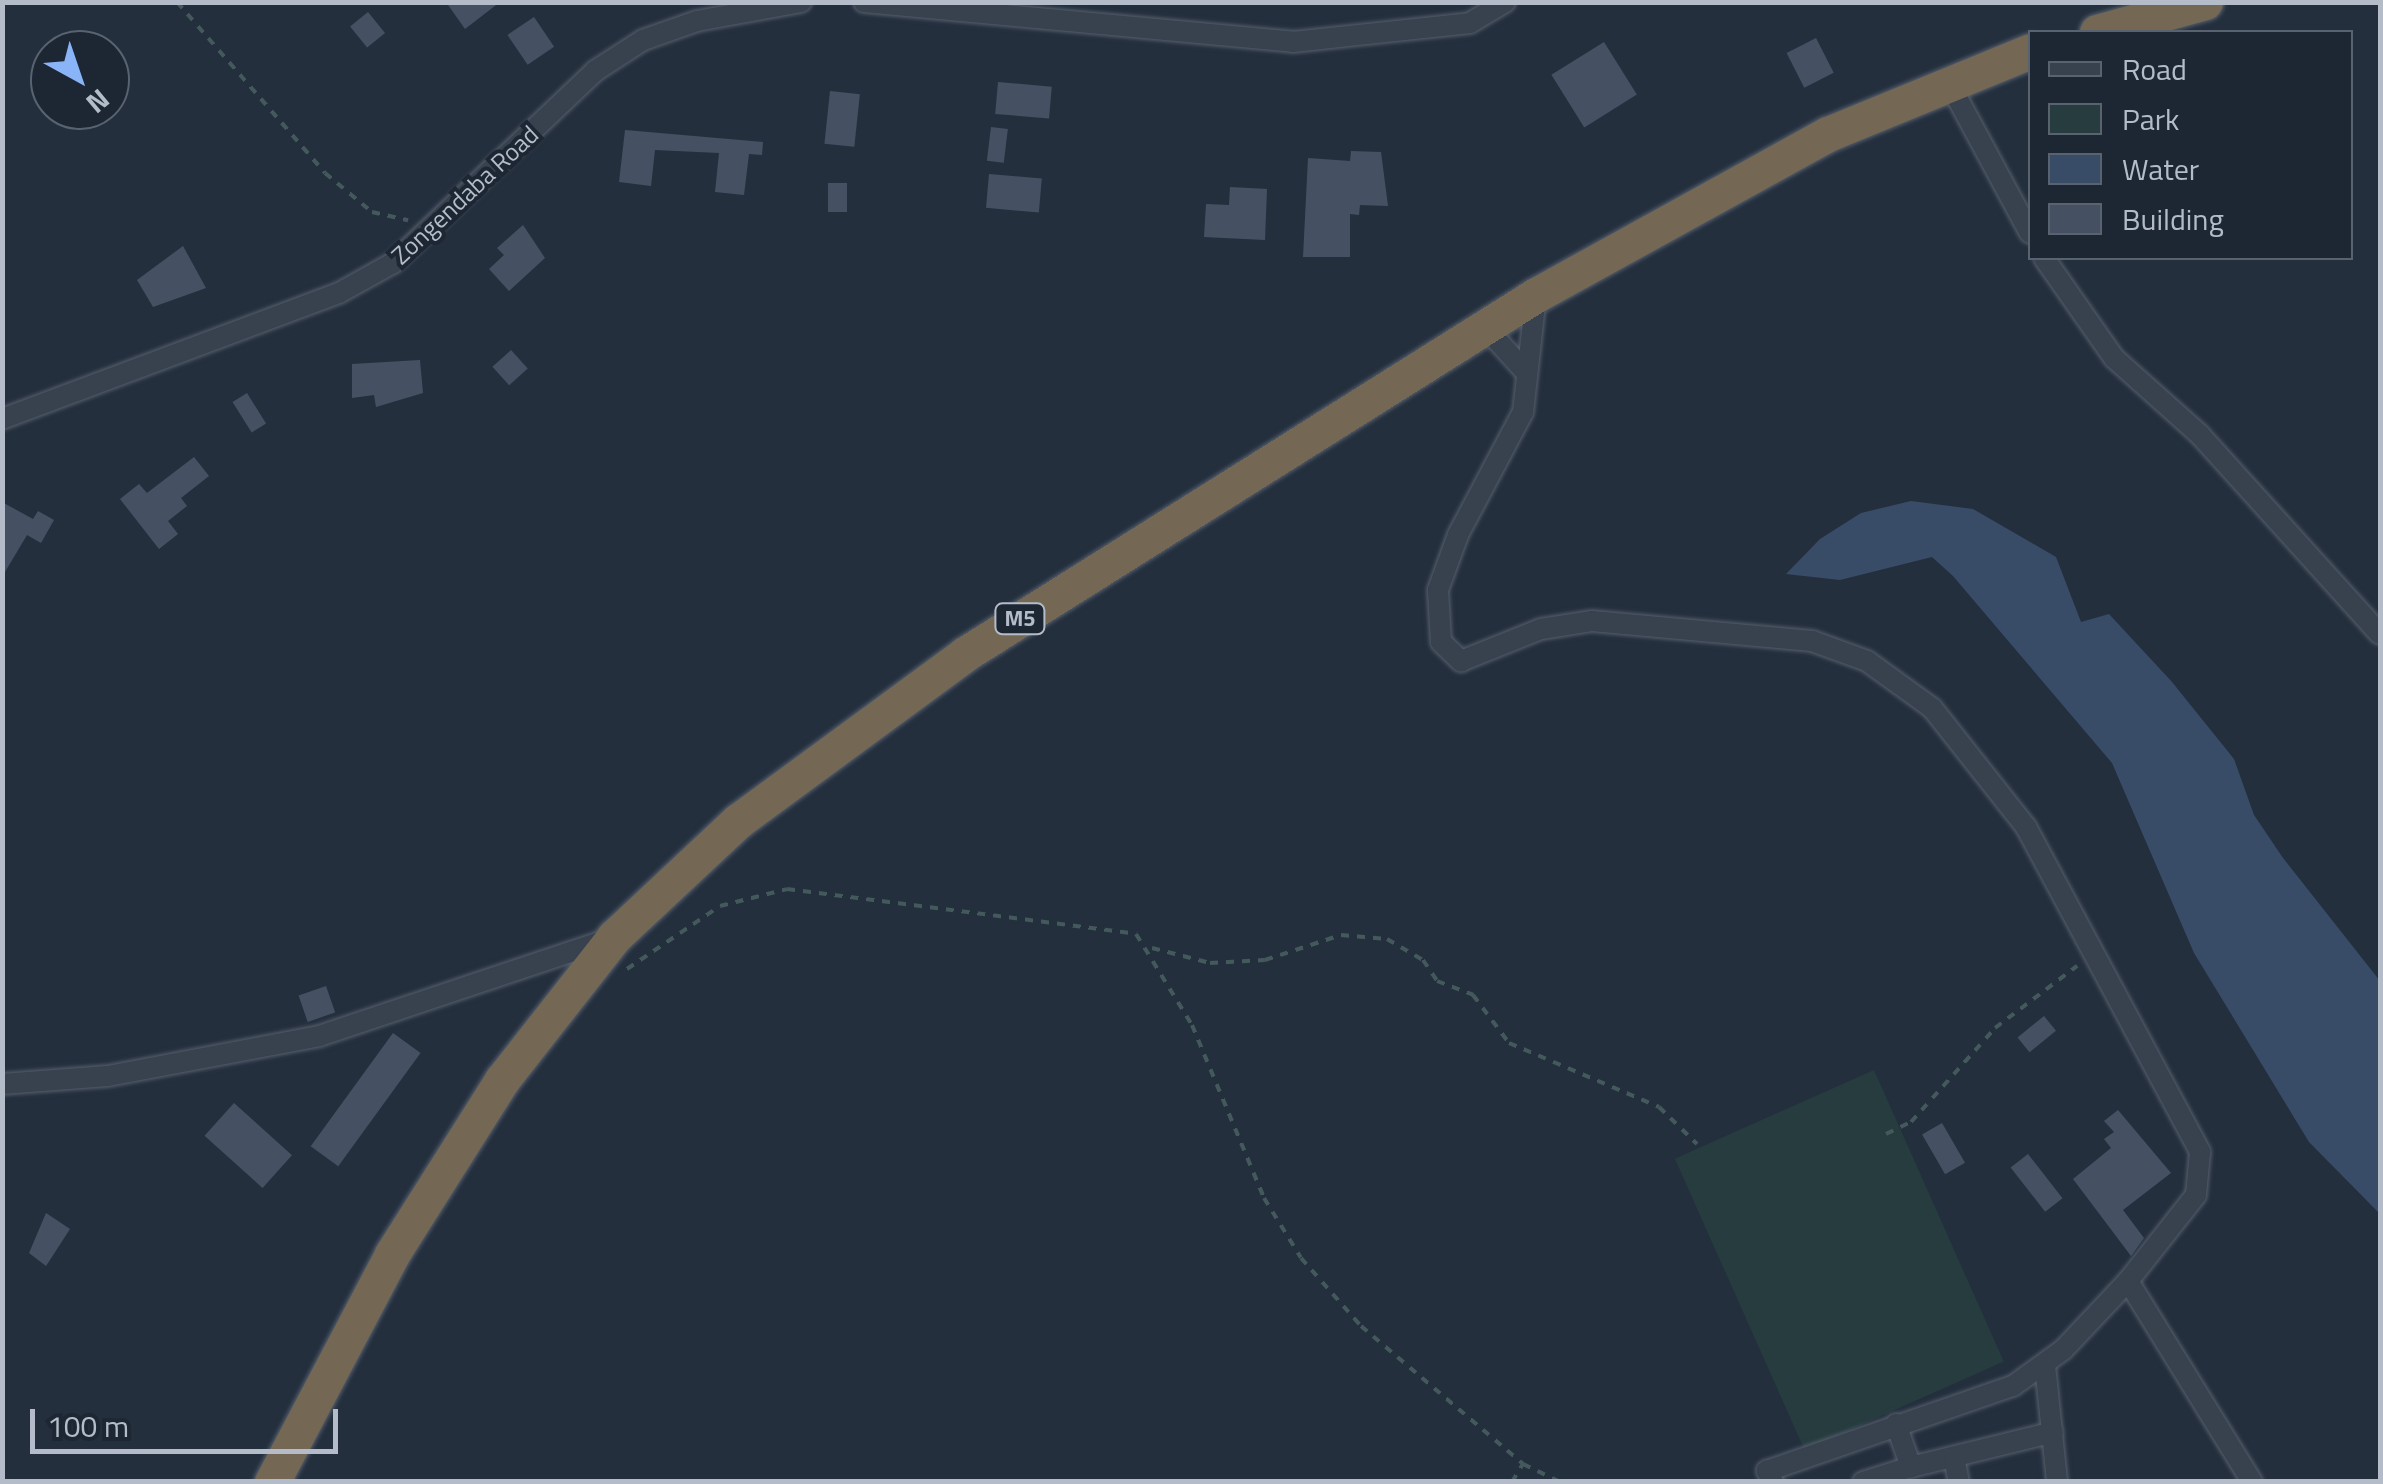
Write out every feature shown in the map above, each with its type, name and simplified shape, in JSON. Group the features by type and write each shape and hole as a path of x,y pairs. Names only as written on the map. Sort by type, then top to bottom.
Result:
{"highway":[{"path":"2103,30 2205,2"},
{"name":"M5","path":"272,1482 402,1238 575,984 614,937 738,821 934,676 1536,295 1828,134 1946,79 2028,52"}],"street":[{"name":"Zongendaba Road","path":"2,419 340,293 393,264 442,222 595,72 644,40 697,21 801,2"},
{"path":"864,2 1292,42 1470,23 1505,2"},
{"path":"1946,79 2028,229"},
{"path":"2045,260 2114,358 2200,435 2380,634"},
{"path":"1536,295 1524,370 1523,412 1458,535 1438,590 1436,620 1451,657 1461,661 1541,630 1592,621 1812,641 1867,660 1932,708 2026,827 2200,1152 2204,1174 2196,1195 2128,1281 2046,1365 2013,1386 1767,1470 1773,1482"},
{"path":"1484,328 1524,370"},
{"path":"2,1084 108,1076 319,1036 614,937"},
{"path":"2128,1281 2252,1482"},
{"path":"2046,1365 2057,1482"},
{"path":"1896,1424 1911,1467"},
{"path":"1864,1482 2053,1432"},
{"path":"1954,1457 1959,1482"}],"path":[{"path":"177,2 324,173 360,203 372,212 442,222"},
{"path":"575,984 640,964 720,906 786,888 1118,927 1152,948 1210,963 1266,960 1341,934 1387,939 1423,960 1436,981 1473,994 1508,1043 1658,1107 1697,1144"},
{"path":"1152,948 1264,1198 1301,1258 1361,1326 1524,1464 1560,1482"},
{"path":"1886,1134 1911,1122 1995,1028 2092,953"},
{"path":"1512,1482 1524,1464"}],"green space":[{"path":"1874,1070 2004,1361 1805,1450 1675,1159"}],"water":[{"path":"1911,501 1973,509 2056,557 2081,622 2109,614 2172,682 2234,759 2254,815 2380,981 2380,1214 2309,1142 2194,953 2112,763 1953,576 1932,557 1840,580 1786,574 1820,539 1861,513"}],"building":[{"path":"446,2 500,2 465,29"},
{"path":"368,12 385,33 367,47 350,26"},
{"path":"534,17 554,47 528,65 507,35"},
{"path":"1816,38 1834,73 1804,88 1787,53"},
{"path":"1604,42 1637,95 1584,127 1551,75"},
{"path":"998,82 1052,87 1049,119 995,114"},
{"path":"830,91 860,94 854,147 824,144"},
{"path":"991,127 1008,129 1004,163 987,161"},
{"path":"625,130 763,142 762,155 749,154 744,195 715,192 719,153 655,150 651,186 619,182"},
{"path":"1351,151 1381,152 1388,206 1360,205 1359,215 1350,214 1350,257 1303,257 1308,158 1350,161"},
{"path":"989,174 1042,179 1039,212 986,208"},
{"path":"828,183 847,183 847,212 828,212"},
{"path":"1230,187 1267,189 1265,240 1204,237 1206,204 1229,205"},
{"path":"523,225 545,258 509,291 489,269 504,255 497,248"},
{"path":"183,246 206,288 153,307 137,280"},
{"path":"511,350 528,369 509,385 492,367"},
{"path":"420,360 423,393 376,407 374,395 352,398 352,364"},
{"path":"247,393 266,424 252,433 233,402"},
{"path":"194,457 209,476 181,498 187,506 168,521 178,534 159,549 120,499 139,484 147,493"},
{"path":"2,502 33,519 38,511 54,520 41,543 27,535 2,577"},
{"path":"326,986 335,1012 308,1022 299,995"},
{"path":"2044,1016 2056,1031 2030,1052 2018,1037"},
{"path":"393,1033 421,1053 338,1166 311,1146"},
{"path":"234,1103 292,1155 263,1188 205,1136"},
{"path":"2118,1110 2171,1173 2123,1210 2144,1238 2131,1256 2073,1179 2111,1148 2104,1139 2114,1132 2104,1121"},
{"path":"1942,1123 1965,1163 1945,1174 1922,1134"},
{"path":"2028,1154 2062,1198 2045,1212 2011,1168"},
{"path":"46,1213 70,1229 46,1266 29,1253"}]}
